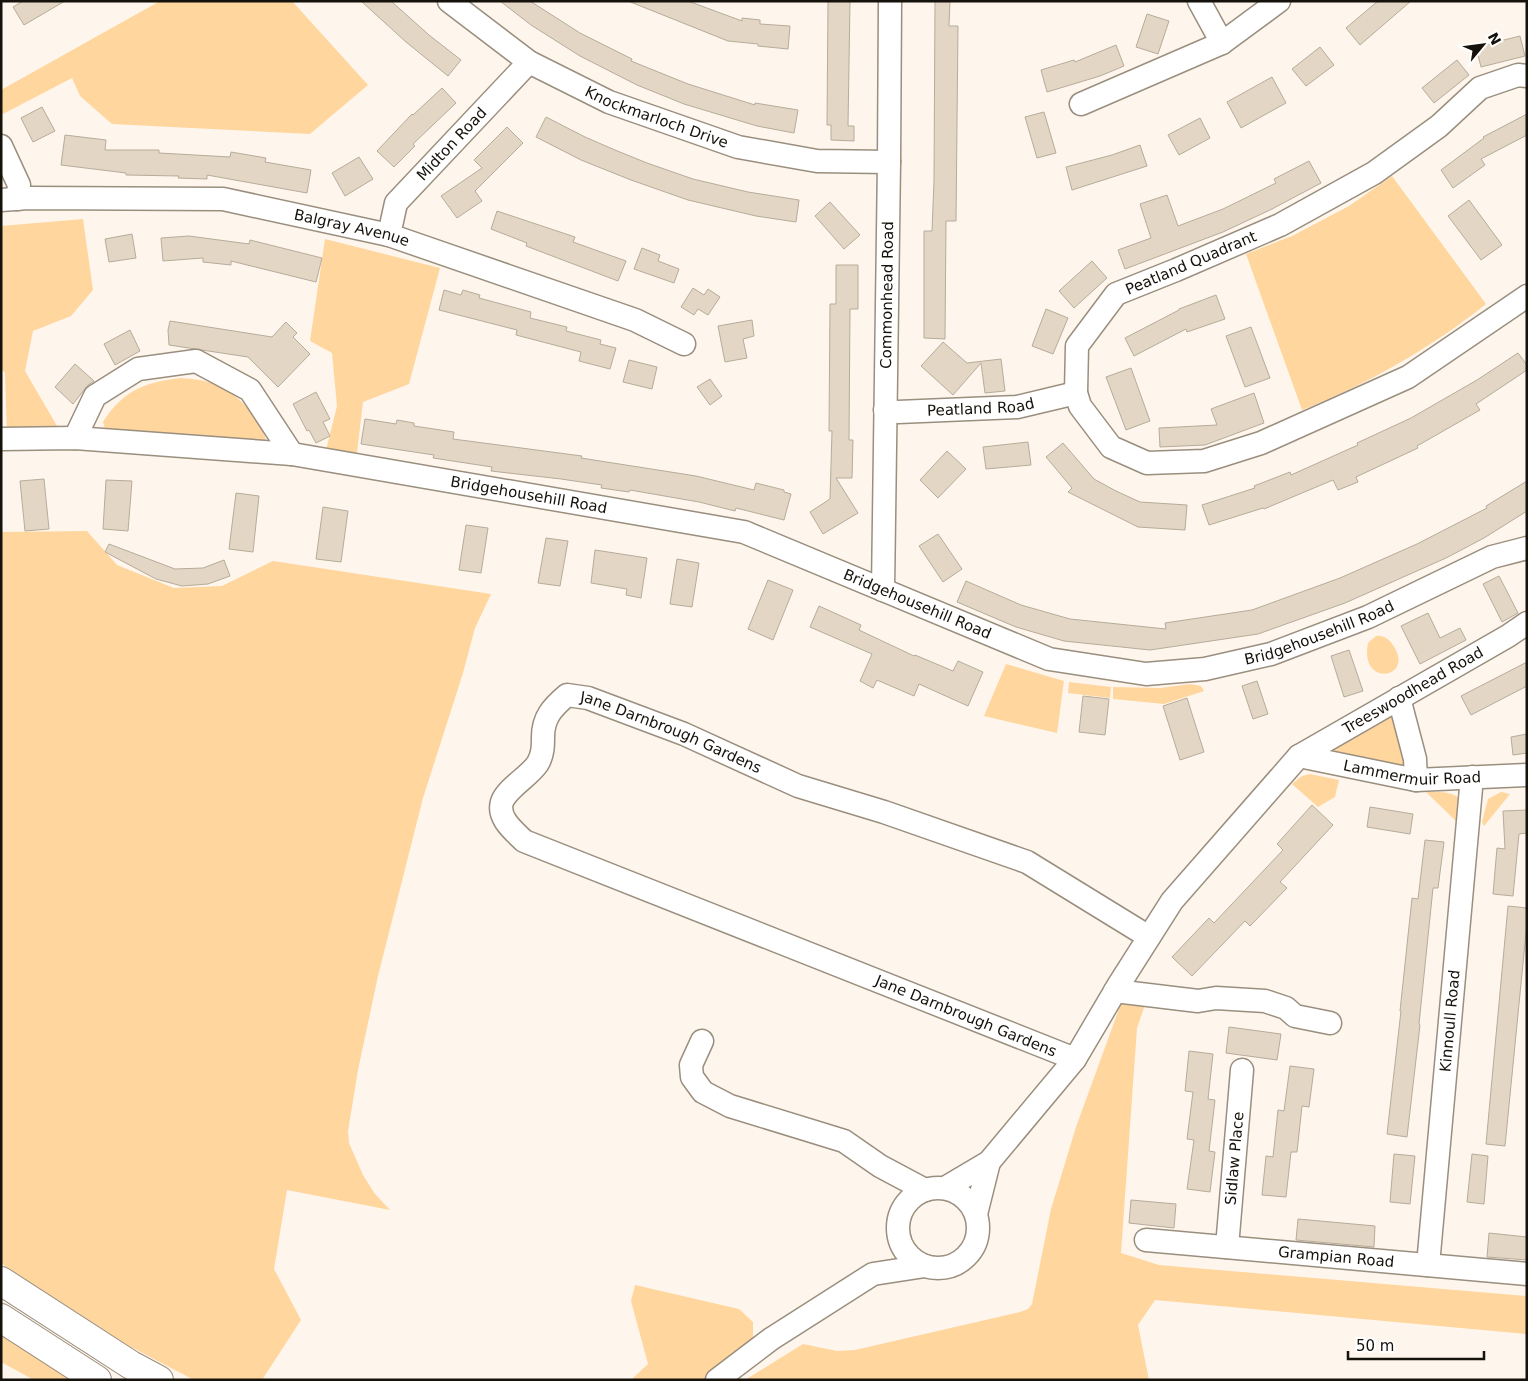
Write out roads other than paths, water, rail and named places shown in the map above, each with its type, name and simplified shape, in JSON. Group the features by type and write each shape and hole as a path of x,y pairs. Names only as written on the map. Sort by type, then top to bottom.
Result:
{"highway":[{"path":"1,1282 130,1365 159,1380"},
{"path":"1,1318 97,1380"}],"street":[{"name":"Knockmarloch Drive","path":"449,1 528,62 608,102 738,147 817,161 889,162"},
{"name":"Commonhead Road","path":"882,590 890,1"},
{"path":"1199,1 1222,43"},
{"path":"1081,104 1222,43 1279,1"},
{"name":"Midton Road","path":"389,235 396,203 528,62"},
{"name":"Peatland Quadrant","path":"1527,76 1518,75 1480,88 1439,126 1374,174 1280,225 1116,294 1077,346 1076,394 1080,406 1112,446 1147,463 1204,461 1261,443 1408,378 1527,296"},
{"path":"1,146 19,185 10,200"},
{"name":"Balgray Avenue","path":"10,200 223,199 389,235 635,320 684,344"},
{"path":"76,438 95,396 102,391 138,369 196,361 250,390 292,454"},
{"name":"Peatland Road","path":"885,410 898,412 1017,407 1076,394"},
{"name":"Bridgehousehill Road","path":"1,439 76,438 292,454 744,532 1049,659 1146,674 1205,669 1271,654 1368,617 1492,557 1527,548"},
{"name":"Treeswoodhead Road","path":"989,1162 1075,1059 1172,901 1299,756 1508,636 1527,623"},
{"name":"Jane Darnbrough Gardens","path":"1075,1059 524,841 508,826 502,812 502,802 511,790 538,763 543,750 543,734 548,714 567,695 588,698 684,734 798,786 884,812 1027,862 1149,937"},
{"path":"1399,698 1414,759 1416,780"},
{"name":"Lammermuir Road","path":"1299,756 1416,780 1527,775"},
{"name":"Kinnoull Road","path":"1428,1265 1472,777"},
{"path":"1115,991 1198,1001 1216,998 1265,1001 1286,1008 1295,1016 1330,1023"},
{"path":"702,1041 691,1065 692,1077 703,1092 730,1106 844,1141 880,1166 935,1189 964,1197 976,1214"},
{"name":"Sidlaw Place","path":"1227,1247 1242,1070"},
{"path":"874,1274 893,1244 907,1202 915,1194 935,1189 989,1162"},
{"path":"717,1380 771,1339 874,1274 925,1266 945,1268 965,1258 972,1251 979,1234 976,1214 989,1162"},
{"path":"880,1166 900,1220 900,1240 912,1257 925,1266"},
{"name":"Grampian Road","path":"1146,1240 1527,1274"}]}
